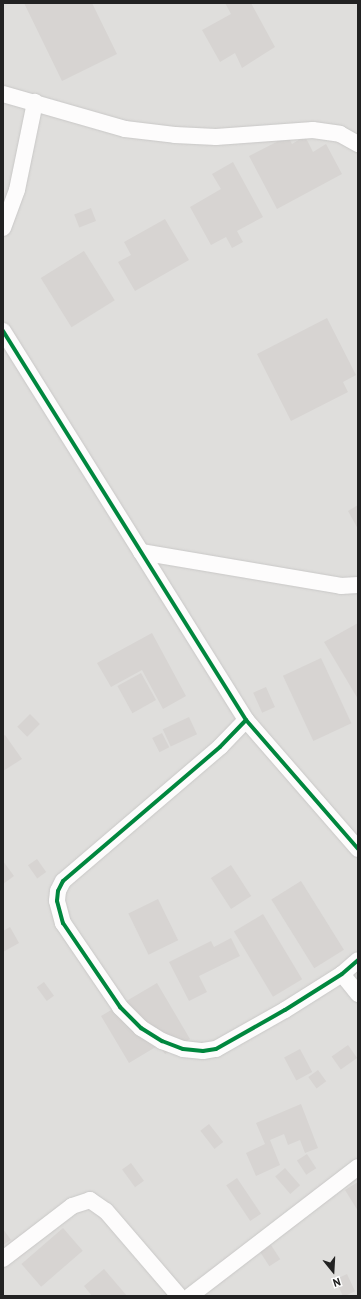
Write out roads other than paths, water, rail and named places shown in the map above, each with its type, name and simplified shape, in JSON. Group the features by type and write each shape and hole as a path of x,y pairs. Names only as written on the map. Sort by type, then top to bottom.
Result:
{"street":[{"path":"3,94 125,129 175,136 216,136 313,130 340,134 358,144"},
{"path":"3,228 17,190 35,102"},
{"path":"3,331 246,720 358,849"},
{"path":"141,552 341,586 358,585"},
{"path":"246,720 220,747 63,881 58,891 59,913 77,947 120,1007 141,1028 162,1041 183,1049 203,1051 216,1049 342,974 358,960"},
{"path":"342,974 358,994"},
{"path":"190,1296 358,1167"},
{"path":"3,1259 72,1206 90,1200 106,1211 179,1296"}]}
